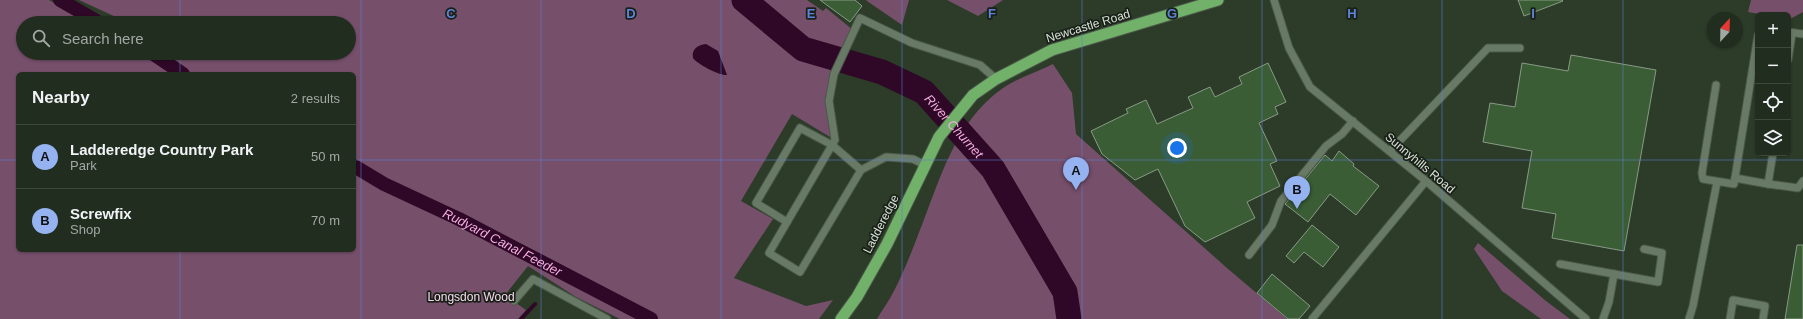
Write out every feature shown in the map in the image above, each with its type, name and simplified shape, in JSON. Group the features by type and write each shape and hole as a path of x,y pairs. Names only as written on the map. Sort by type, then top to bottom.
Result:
{"highway":[{"name":"Newcastle Road","path":"939,137 974,95 996,79 1052,50 1218,0"},
{"name":"Ladderedge","path":"841,319 857,297 887,244 939,137"}],"lane":[{"name":"Sunnyhills Road","path":"1274,0 1289,48 1310,87 1426,181 1586,319"},
{"path":"925,165 912,159 886,158 861,170 800,272 769,253 834,143 829,101 834,74 853,30 860,18 912,43 980,64 996,79"},
{"path":"1791,32 1803,34"},
{"path":"1390,152 1488,48 1520,48"},
{"path":"1716,85 1702,173 1703,179 1734,184 1756,48"},
{"path":"1249,255 1272,225 1281,201 1326,146 1342,134 1353,121"},
{"path":"787,222 756,203 800,128 834,143 861,170"},
{"path":"1768,184 1773,156"},
{"path":"1735,178 1798,188 1803,181"},
{"path":"1312,319 1426,181"},
{"path":"1689,319 1694,306 1717,182"},
{"path":"1560,264 1658,282 1662,253 1644,249"},
{"path":"1603,319 1609,302 1614,274"},
{"path":"514,301 533,279 607,319"},
{"path":"1730,319 1733,300 1765,306 1763,319"}],"green space":[{"name":"Longsdon Wood","path":"0,0 49,0 78,16 16,16 16,60 356,60 356,16 114,16 79,0 807,0 823,11 826,8 853,30 845,48 829,101 835,140 792,114 741,201 773,219 734,278 806,306 833,300 819,319 620,319 576,297 528,266 505,295 526,310 518,319 0,319"},
{"path":"866,0 909,0 902,25 867,1"},
{"path":"947,0 1003,0 978,16"},
{"path":"1751,0 1803,0 1803,12 1791,18 1791,12 1755,12 1755,13 1748,12"},
{"path":"1053,64 1072,93 1076,134 1227,268 1287,319 877,319 892,295 904,270 950,155 972,118 986,102 1009,84"},
{"path":"1478,243 1546,301 1570,319 1541,319 1502,291 1474,249"}],"shaded area":[{"path":"706,44 718,51 727,75 719,74 709,69 693,58 694,50 700,45"}],"building":[{"path":"820,0 855,0 862,6 850,22"},
{"path":"1518,0 1562,0 1563,1 1524,16"},
{"path":"1571,55 1656,70 1624,251 1552,238 1556,214 1522,208 1532,151 1483,142 1490,103 1515,107 1522,63 1568,71"},
{"path":"1268,63 1286,102 1275,107 1278,114 1259,123 1277,161 1270,164 1280,186 1247,202 1255,218 1205,242 1185,226 1158,169 1135,180 1102,154 1091,131 1128,113 1126,109 1146,100 1157,124 1193,108 1188,97 1210,87 1215,97 1242,84 1239,77"},
{"path":"1339,151 1354,164 1353,166 1379,186 1356,215 1330,194 1308,222 1285,204 1325,155 1332,161"},
{"path":"1312,225 1339,247 1323,267 1304,252 1294,263 1286,256"},
{"path":"1797,245 1803,245 1803,319 1785,319"},
{"path":"1272,274 1310,306 1299,319 1288,319 1257,293"}],"waterway":[{"name":"Rudyard Canal Feeder","path":"60,0 88,16"},
{"name":"River Churnet","path":"744,0 803,49 882,72 924,92 993,169 1065,292 1069,319"},
{"name":"Rudyard Canal Feeder","path":"162,60 180,72"},
{"name":"Rudyard Canal Feeder","path":"356,167 384,184 459,219 651,319"},
{"path":"521,319 535,304"}],"place":[{"name":"Ladderedge Country Park","path":"1076,190"},
{"name":"Screwfix","path":"1297,209"}]}
